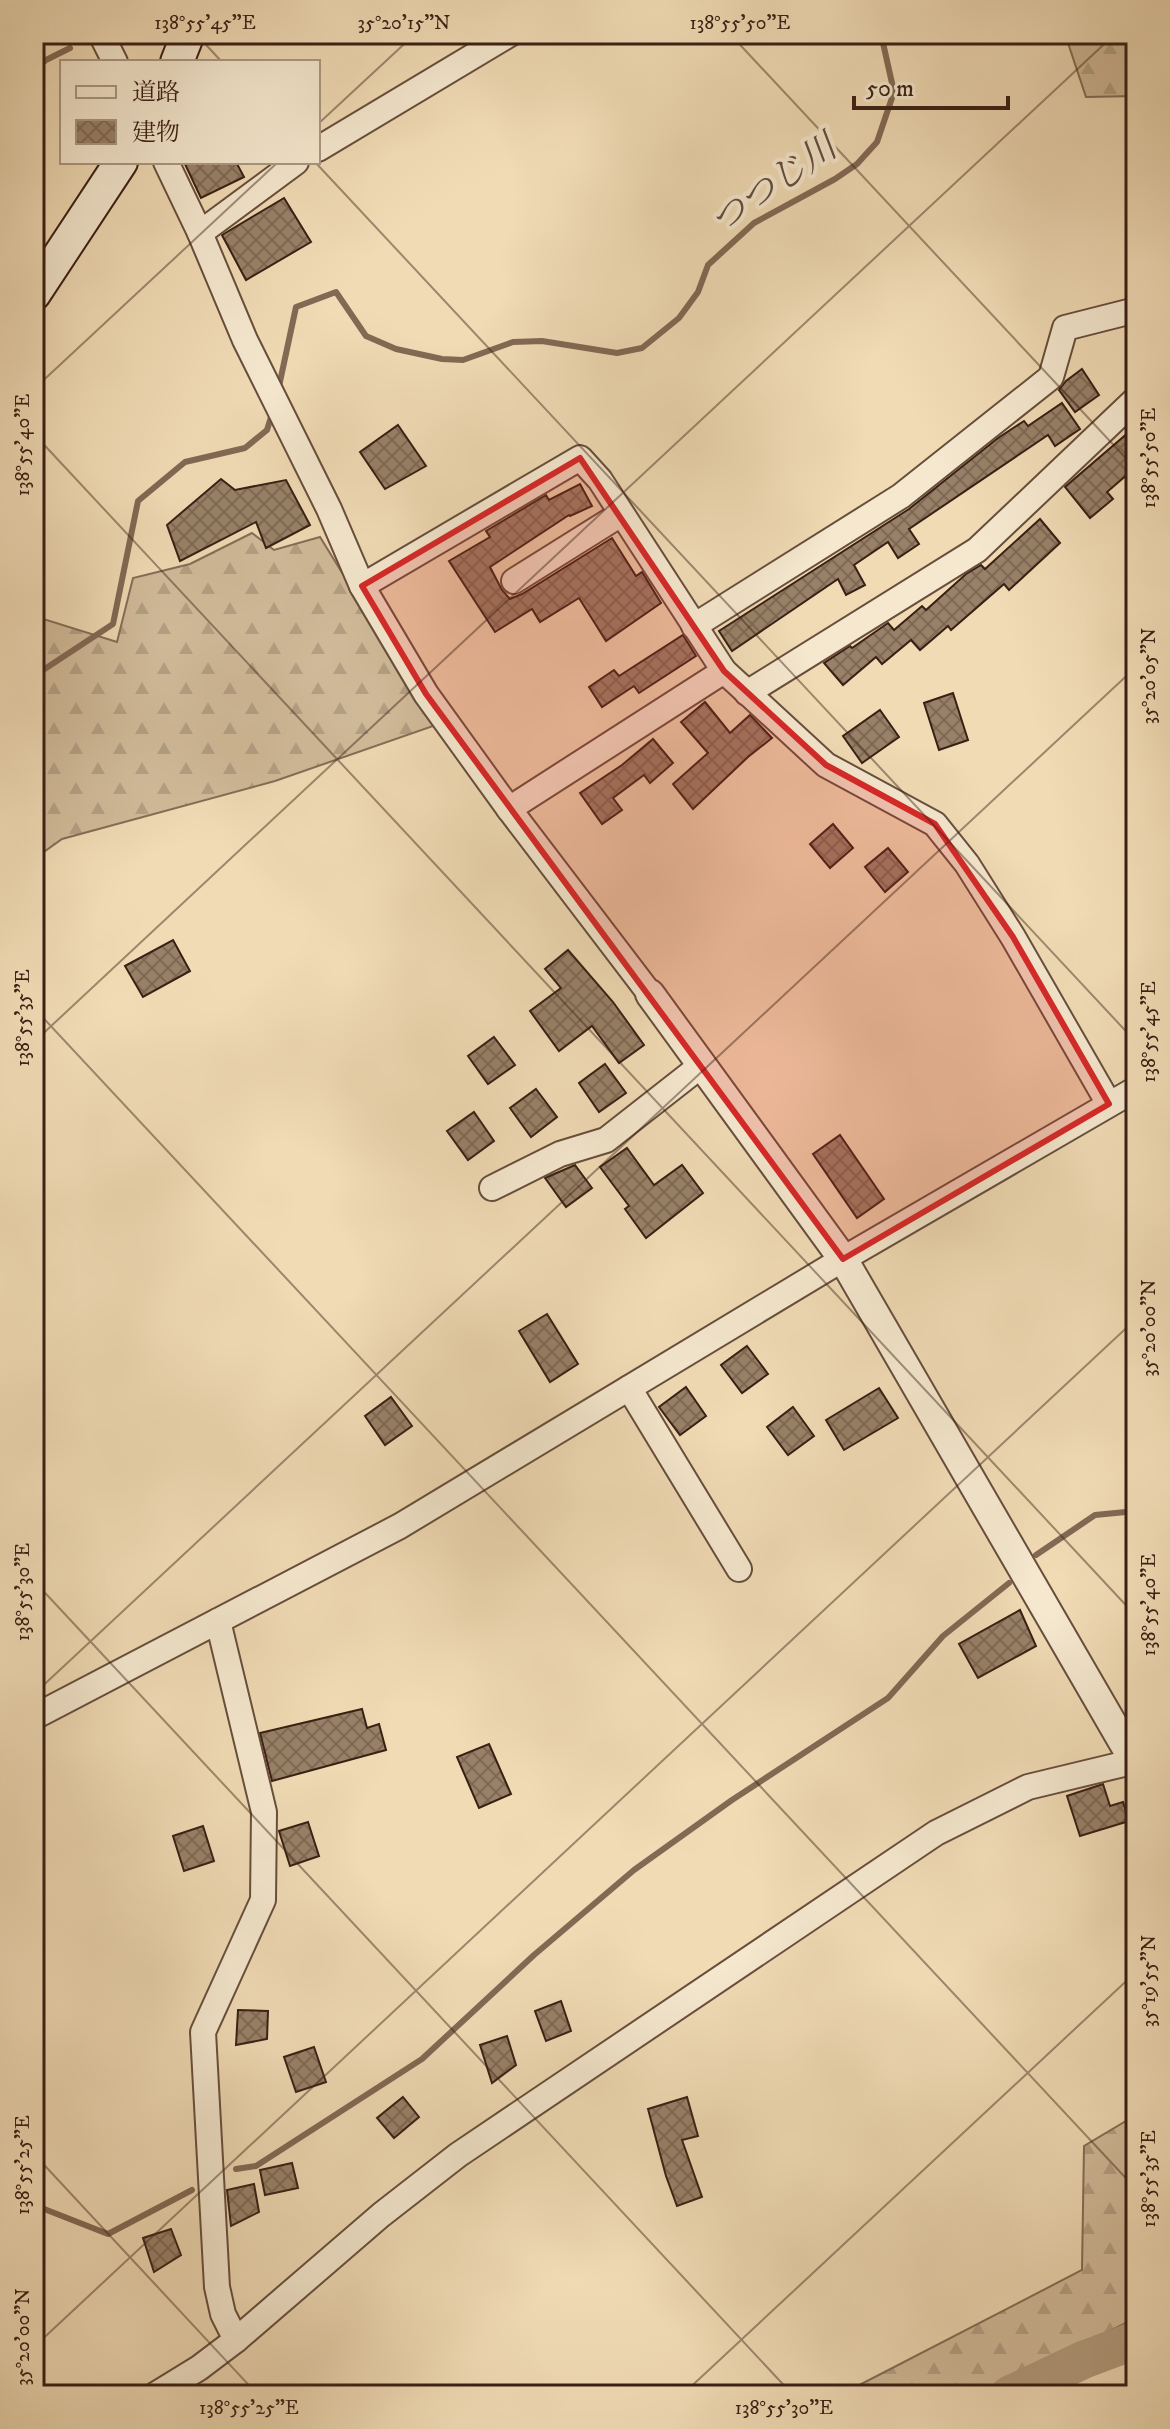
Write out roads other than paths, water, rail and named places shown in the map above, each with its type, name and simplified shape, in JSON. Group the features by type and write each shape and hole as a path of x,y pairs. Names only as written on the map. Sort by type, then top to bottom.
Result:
{"main road":[{"path":"178,60 188,34"},
{"path":"34,294 120,164"}],"street":[{"path":"101,34 114,60"},
{"path":"320,148 510,34"},
{"path":"155,2395 236,2340 381,2215 458,2155 936,1833 1028,1787 1135,1762 843,1259 703,1064 509,809 426,694 362,586 282,410 261,374 167,164"},
{"path":"200,233 293,164"},
{"path":"694,626 901,496 1051,377 1065,328 1136,310"},
{"path":"747,693 977,550 1136,399"},
{"path":"362,586 580,458 600,480 724,671 826,765 935,824 967,864 1013,937 1109,1104"},
{"path":"514,581 621,514"},
{"path":"509,809 724,671"},
{"path":"492,1188 560,1154 606,1140 703,1064"},
{"path":"34,1717 400,1526 843,1259 1136,1089"},
{"path":"629,1388 739,1569"},
{"path":"218,1621 264,1812 263,1900 203,2032 217,2287 223,2314 236,2340"}],"waterway":[{"name":"つつじ川","path":"278,391 296,307 336,292 366,336 396,349 442,359 463,360 513,342 542,341 617,353 642,348 679,318 698,292 708,265 754,223 835,179 857,164 877,142 894,92 881,34"},
{"path":"34,70 70,48"},
{"name":"つつじ川","path":"34,676 113,624 138,501 185,462 245,448 267,430 272,414"},
{"path":"1036,1555 1095,1515 1136,1511"},
{"path":"236,2169 256,2166 422,2059 534,1955 634,1870 732,1800 888,1698 943,1636 1009,1583"},
{"path":"34,2205 108,2234 192,2190"},
{"path":"1009,2395 1083,2360 1136,2340"},
{"path":"1123,2395 1136,2387"}]}
